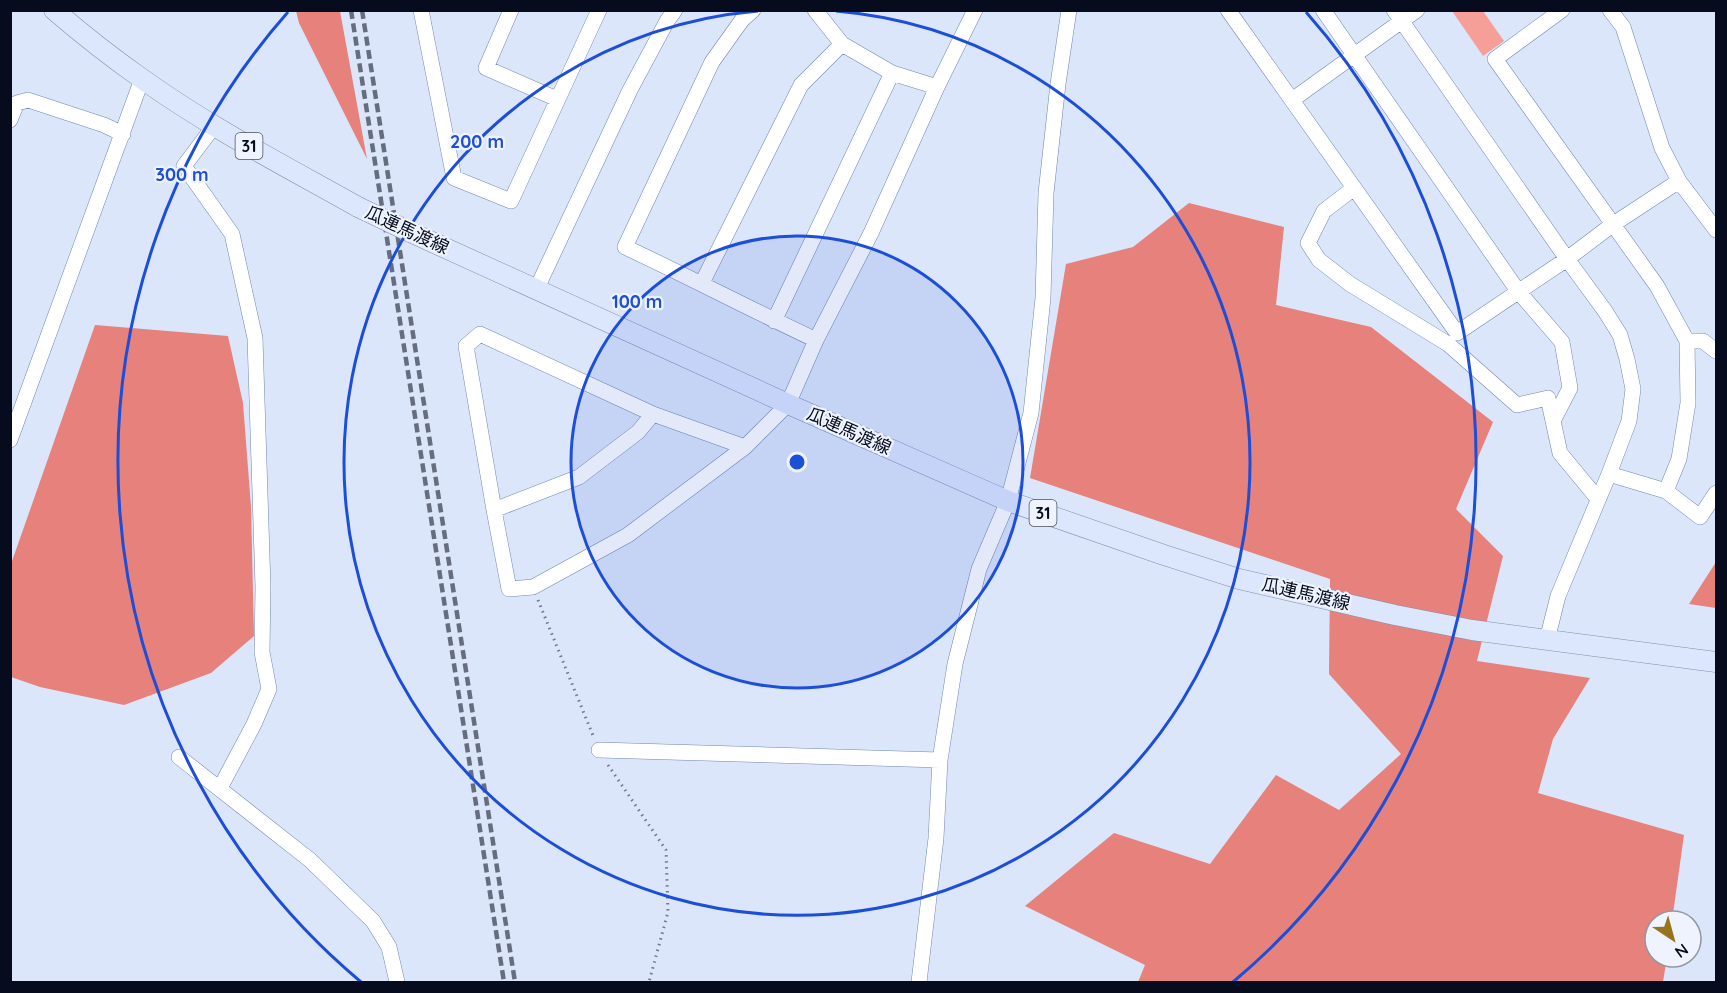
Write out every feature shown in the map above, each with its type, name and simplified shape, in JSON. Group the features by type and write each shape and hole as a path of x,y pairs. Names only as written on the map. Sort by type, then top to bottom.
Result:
{"main road":[{"name":"瓜連馬渡線","path":"54,10 142,80 214,126 358,207 788,404 1008,501 1239,579 1395,615 1472,630 1716,662"}],"street":[{"path":"421,10 454,178 511,201 599,10"},
{"path":"511,10 486,68 557,99"},
{"path":"536,290 630,90 675,10"},
{"path":"753,10 742,20 712,62 625,247 816,340"},
{"path":"815,10 842,44 892,73 937,87"},
{"path":"919,982 936,838 940,760 955,664 979,569 1008,501 1031,413 1043,298 1046,193 1069,10"},
{"path":"1228,10 1457,333 1567,259 1612,225 1679,182"},
{"path":"1323,10 1518,291 1562,342 1570,388 1554,419"},
{"path":"1292,100 1354,55 1397,15 1417,10"},
{"path":"1563,10 1495,59 1657,286 1687,342 1688,403 1679,459 1666,491"},
{"path":"1610,10 1623,27 1662,148 1679,182 1716,230"},
{"path":"745,447 653,414 480,334 466,345 509,589 533,587 628,535 745,447 788,404 816,340 871,233 937,87 975,11"},
{"path":"1397,15 1605,311 1620,335 1627,360 1633,389 1629,421 1610,474 1558,596 1547,640"},
{"path":"702,283 801,85 842,44"},
{"path":"774,321 892,73"},
{"path":"10,440 142,80"},
{"path":"10,120 17,103 28,100 104,125 123,134"},
{"path":"214,126 184,166 232,234 255,338 263,587 262,652 269,689 254,724 220,788"},
{"path":"1354,188 1324,211 1308,243 1319,260 1350,284 1448,344 1516,405 1548,398 1560,453 1598,500"},
{"path":"1687,342 1703,341 1716,351"},
{"path":"494,510 579,477 638,432 653,414"},
{"path":"1610,474 1666,491 1700,517 1716,493"},
{"path":"599,750 940,760"},
{"path":"179,757 310,860 373,921 389,947 397,982"}],"path":[{"path":"533,587 599,750 666,850 668,912 649,982"}],"shaded area":[{"path":"296,11 340,11 367,159 299,23"},
{"path":"1452,11 1483,11 1504,41 1483,56"},
{"path":"1189,203 1284,227 1276,305 1371,327 1493,422 1456,509 1503,556 1477,661 1590,678 1553,739 1538,793 1684,835 1674,909 1643,909 1643,969 1665,969 1663,982 1138,982 1145,965 1025,906 1114,833 1210,864 1276,775 1339,810 1401,754 1329,674 1330,579 1030,478 1066,264 1133,247"},
{"path":"95,325 228,336 243,403 251,507 254,636 211,673 124,705 40,687 11,677 11,564"},
{"path":"1716,562 1716,608 1689,604"}],"railway":[{"path":"351,10 504,982"},
{"path":"362,10 515,982"}]}
